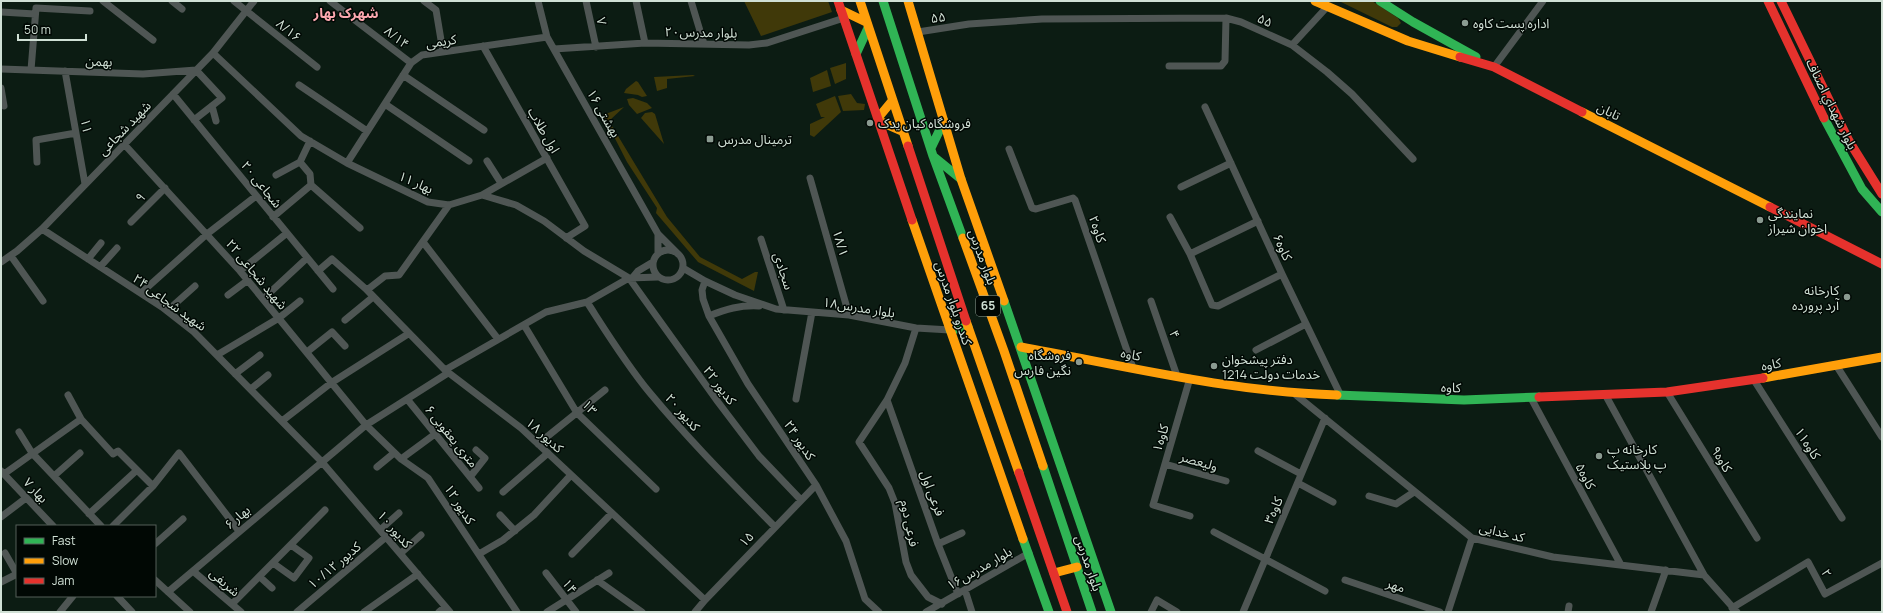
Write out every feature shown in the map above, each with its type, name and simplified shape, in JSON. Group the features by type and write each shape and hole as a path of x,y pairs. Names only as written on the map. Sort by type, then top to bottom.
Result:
{"main road":[{"name":"65","path":"860,1 968,327 1067,612"},
{"name":"بلوار مدرس","path":"883,1 932,152 1004,351 1092,612"},
{"path":"908,1 961,179 1021,346 1111,612"},
{"name":"تابان","path":"1315,1 1408,41 1494,67 1882,264"},
{"path":"1380,1 1413,22 1494,67"},
{"name":"بلوار شهداي اصناف","path":"1768,1 1834,140 1862,188 1882,212"},
{"name":"بلوار شهداي اصناف","path":"1781,1 1848,141 1882,194"},
{"path":"841,10 867,25 856,54"},
{"name":"کندرو بلوار مدرس","path":"841,10 950,330 1049,612"},
{"path":"892,101 878,120 902,131"},
{"path":"944,121 932,152 961,179"},
{"path":"1871,258 1882,253"},
{"path":"950,330 968,327"},
{"name":"کاوه","path":"1021,346 1177,376 1296,394 1464,400 1606,396 1667,392 1754,380 1882,357"},
{"path":"1054,573 1076,567"}],"street":[{"path":"103,1 153,40"},
{"path":"172,1 182,9"},
{"name":"۸/۱۶","path":"234,1 317,68"},
{"name":"شهید شجاعی","path":"1,262 11,256 42,229 213,53 254,1"},
{"name":"۸/۱۴","path":"330,1 411,63"},
{"path":"424,1 436,10 443,52"},
{"name":"۱۶ بهشتی","path":"538,1 546,37 658,234"},
{"name":"۷","path":"586,1 596,46"},
{"path":"636,1 645,43"},
{"path":"691,1 704,44"},
{"path":"1494,67 1544,1"},
{"path":"1292,45 1327,7"},
{"path":"32,70 36,8 90,11"},
{"name":"بلوار مدرس۲۰","path":"554,49 645,43 749,45 767,43 841,10"},
{"path":"1,12 35,14"},
{"path":"1169,66 1221,66 1225,61 1226,18"},
{"name":"۵۵","path":"918,32 969,24 1042,19 1226,18 1241,22 1292,45 1327,72 1352,94 1413,159"},
{"name":"کریمی","path":"348,163 411,63 422,55 546,37"},
{"name":"اول طلاب","path":"483,46 585,226 566,238"},
{"name":"بهار ۱۱","path":"213,53 301,136 348,163 428,202 449,206 482,195 547,158"},
{"name":"بهمن","path":"1,69 142,74 196,70"},
{"path":"194,120 222,98 196,70"},
{"name":"۱۱","path":"65,72 85,184"},
{"path":"403,75 484,130"},
{"path":"299,85 368,131"},
{"path":"1,88 4,106"},
{"name":"شجاعی ۲۰","path":"173,94 333,289"},
{"path":"385,104 469,161"},
{"path":"212,106 216,121"},
{"name":"کاوه۶","path":"1205,107 1282,274 1341,396"},
{"path":"37,162 36,140 76,133"},
{"path":"276,175 300,162 310,141"},
{"name":"شهید شجاعی ۲۲","path":"124,144 248,280 366,425"},
{"name":"کاوه۲","path":"1009,149 1032,208 1036,209 1073,198 1076,200 1133,368"},
{"path":"487,161 501,183"},
{"path":"300,162 310,174 311,185 360,228"},
{"path":"1181,187 1231,163"},
{"name":"۱۸/۱","path":"810,178 849,315"},
{"path":"273,217 311,185"},
{"name":"۹","path":"131,222 165,188"},
{"path":"482,195 516,205 544,221 584,251 631,277 658,277 667,281 673,280 681,273 683,263 678,254 658,234"},
{"path":"141,294 207,234 256,196"},
{"path":"367,290 385,276 399,275 449,206"},
{"path":"1170,217 1190,254 1212,305 1214,306 1282,274"},
{"path":"1190,254 1258,221"},
{"name":"شهید شجاعی ۲۴","path":"42,229 167,311 194,332 322,461"},
{"path":"240,271 287,233"},
{"path":"658,234 658,253 652,262 652,268 658,277"},
{"name":"سجادی","path":"761,240 784,310"},
{"path":"423,242 498,340"},
{"path":"88,259 101,243"},
{"path":"100,267 117,248"},
{"path":"658,253 668,250 678,254"},
{"path":"11,256 43,301"},
{"path":"263,299 307,258"},
{"name":"کدیور ۱۸","path":"318,271 332,259 367,290 408,334 446,371 521,428 705,600"},
{"name":"بهار ۶","path":"168,592 366,425 407,399 446,371 524,324 546,312 587,302 631,277 652,262"},
{"path":"683,268 705,281 765,306"},
{"name":"کدیور ۲۲","path":"631,277 718,402 760,456 801,500"},
{"path":"228,295 248,280"},
{"name":"کدیور ۲۴","path":"705,281 702,290 703,299 709,316 748,384 816,485 846,540 865,599 878,612"},
{"path":"167,311 195,286"},
{"path":"345,320 373,297"},
{"path":"217,356 279,318 300,301"},
{"name":"۴","path":"1150,301 1177,376"},
{"name":"کدیور ۲۰","path":"587,302 629,366 649,392 694,443 775,527"},
{"path":"709,316 730,308 744,305 765,306"},
{"name":"بلوار مدرس۱۸","path":"765,306 784,310 849,315 916,328 950,330"},
{"path":"796,399 812,312"},
{"name":"۱۳","path":"524,324 577,413 656,489"},
{"path":"1256,350 1306,324"},
{"path":"887,400 906,364 916,328"},
{"path":"307,352 332,332 345,346"},
{"path":"282,421 332,383 408,334"},
{"path":"235,374 260,355"},
{"path":"1836,365 1882,437"},
{"path":"251,389 268,375"},
{"name":"کاوه۱","path":"1190,378 1153,506 1190,516"},
{"name":"کاوه۱۱","path":"1754,380 1842,518"},
{"path":"538,444 606,390"},
{"name":"کاوه۹","path":"1667,392 1757,538"},
{"name":"کد خدایی","path":"1296,394 1472,538 1553,557 1704,575"},
{"path":"68,395 81,419 113,454 118,451 153,486"},
{"path":"1606,396 1704,575 1734,610"},
{"name":"کاوه۵","path":"1531,398 1621,565"},
{"name":"۶ متری یعقوبی","path":"407,399 479,488"},
{"name":"فرعی دوم","path":"887,400 859,442 889,488 895,503 906,562 911,575 928,597 942,604"},
{"name":"فرعی اول","path":"887,400 938,544 958,594"},
{"name":"کاوه۳","path":"1243,612 1325,418"},
{"path":"2,472 81,419"},
{"name":"کدیور ۱۲","path":"366,425 401,459 428,478 517,612"},
{"path":"19,432 32,453 100,525"},
{"path":"401,459 435,434"},
{"path":"470,477 485,458 476,450"},
{"path":"1258,451 1301,474"},
{"path":"54,476 80,453"},
{"path":"114,525 153,486 179,453 239,531"},
{"path":"377,467 394,453"},
{"path":"503,492 548,453"},
{"name":"کدیور ۱۰","path":"322,461 448,609"},
{"name":"ولیعصر","path":"1165,464 1226,481"},
{"path":"89,514 137,470"},
{"name":"بهار ۷","path":"2,472 52,525"},
{"path":"479,554 503,540 534,515 571,475"},
{"path":"1298,482 1333,502"},
{"name":"۱۵","path":"695,612 816,485"},
{"path":"1369,496 1396,504 1414,492"},
{"path":"1,517 26,498"},
{"path":"232,604 325,510"},
{"path":"380,530 399,513"},
{"path":"572,554 612,513"},
{"path":"500,515 515,531"},
{"path":"156,543 183,518"},
{"path":"1214,532 1325,591"},
{"path":"938,544 962,533"},
{"path":"400,554 421,535"},
{"name":"کدیور ۱۰/۱۲","path":"297,612 386,536"},
{"path":"1448,612 1472,538"},
{"path":"273,563 294,578 309,558 291,545"},
{"name":"بلوار مدرس۱۶","path":"926,612 1029,553"},
{"path":"5,554 16,572"},
{"name":"۲","path":"1734,610 1808,562 1825,594 1882,563"},
{"name":"شریفی","path":"193,570 241,612"},
{"path":"1651,612 1666,570"},
{"name":"۱۴","path":"546,572 565,600 576,612"},
{"path":"548,612 609,573"},
{"path":"1,582 16,574"},
{"path":"364,612 418,574"},
{"path":"260,577 272,588"},
{"path":"597,580 642,612"},
{"name":"مهر","path":"1345,580 1440,612"},
{"path":"156,581 190,612"},
{"path":"965,590 972,612"},
{"path":"118,597 130,611"},
{"path":"60,612 69,598"},
{"path":"1151,612 1157,600 1177,612"},
{"path":"439,612 448,609"}],"shaded area":[{"path":"744,1 828,1 832,12 761,36"},
{"path":"1339,1 1372,1 1398,18 1401,23 1397,27 1392,27"},
{"path":"846,63 846,79 835,84 830,68"},
{"path":"827,70 831,86 813,92 810,78"},
{"path":"695,76 667,79 667,88 657,91 654,77"},
{"path":"636,81 647,96 642,97 624,93 626,89"},
{"path":"851,94 857,103 865,104 864,110 843,111 838,96"},
{"path":"835,96 841,112 814,137 810,135 810,124 825,117 821,117 816,104"},
{"path":"633,98 647,103 652,108 637,114 629,105 627,99"},
{"path":"624,107 609,121 667,217 700,257 742,279 755,272 758,272 754,291 698,262 656,213 657,208 627,162 603,115"},
{"path":"652,112 655,114 664,144 641,118 645,113"}],"traffic: fast":[{"path":"883,1 933,156 963,238"},
{"path":"1380,1 1413,22 1476,57"},
{"path":"856,54 868,28"},
{"path":"1824,118 1862,189 1882,212"},
{"path":"931,148 944,121"},
{"path":"934,157 961,179"},
{"path":"1004,301 1111,612"},
{"path":"950,330 968,327"},
{"path":"1337,395 1464,400 1539,397"},
{"path":"1043,466 1092,612"},
{"path":"1023,539 1049,612"}],"traffic: slow":[{"path":"860,1 908,146"},
{"path":"908,1 961,179 1004,301"},
{"path":"1315,1 1408,41 1460,57"},
{"path":"841,10 866,22"},
{"path":"878,118 892,101"},
{"path":"1582,112 1770,207"},
{"path":"879,121 902,131"},
{"path":"912,220 1023,539"},
{"path":"963,238 1004,351 1043,466"},
{"path":"966,321 1019,473"},
{"path":"1021,347 1218,384 1297,393 1337,395"},
{"path":"1763,378 1882,357"},
{"path":"1054,573 1077,567"}],"traffic: jam":[{"path":"838,1 912,220"},
{"path":"1768,1 1824,118"},
{"path":"1781,1 1849,141 1882,194"},
{"path":"1460,57 1494,67 1582,112"},
{"path":"908,146 966,321"},
{"path":"1770,207 1882,264"},
{"path":"1539,397 1667,392 1763,378"},
{"path":"1019,473 1067,612"}],"place":[{"name":"اداره پست کاوه","path":"1465,23"},
{"name":"فروشگاه کیان یدک","path":"870,123"},
{"name":"ترمینال مدرس","path":"710,139"},
{"name":"نمایندگی اخوان شیراز","path":"1760,220"},
{"name":"کارخانه آرد پرورده","path":"1847,297"},
{"name":"فروشگاه نگین فارس","path":"1079,362"},
{"name":"دفتر پیشخوان خدمات دولت 1214","path":"1214,366"},
{"name":"کارخانه پ پ پلاستیک","path":"1599,456"}],"district":[{"name":"شهرک بهار","path":"346,13"}]}
